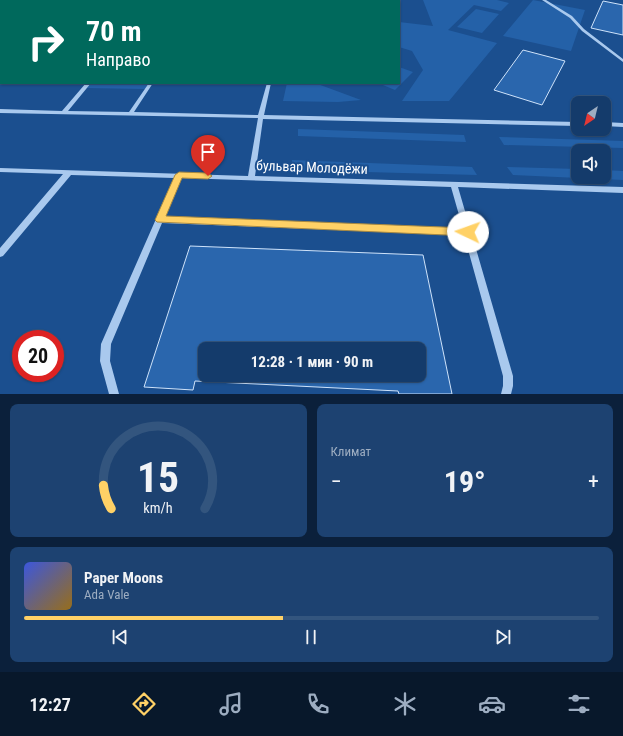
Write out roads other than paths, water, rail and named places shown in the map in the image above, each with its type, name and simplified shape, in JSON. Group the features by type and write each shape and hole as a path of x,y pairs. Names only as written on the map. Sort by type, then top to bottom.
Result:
{"street":[{"path":"544,0 572,17 583,30 623,62"},
{"path":"64,112 88,84"},
{"path":"131,113 150,84"},
{"path":"251,177 261,116 269,84"},
{"path":"0,111 571,124"},
{"path":"611,124 623,125"},
{"name":"бульвар Молодёжи","path":"0,170 623,190"},
{"path":"0,254 69,172"},
{"path":"114,394 105,360 106,344 179,175"},
{"path":"454,184 508,376 506,394"},
{"path":"160,220 468,232"}]}
